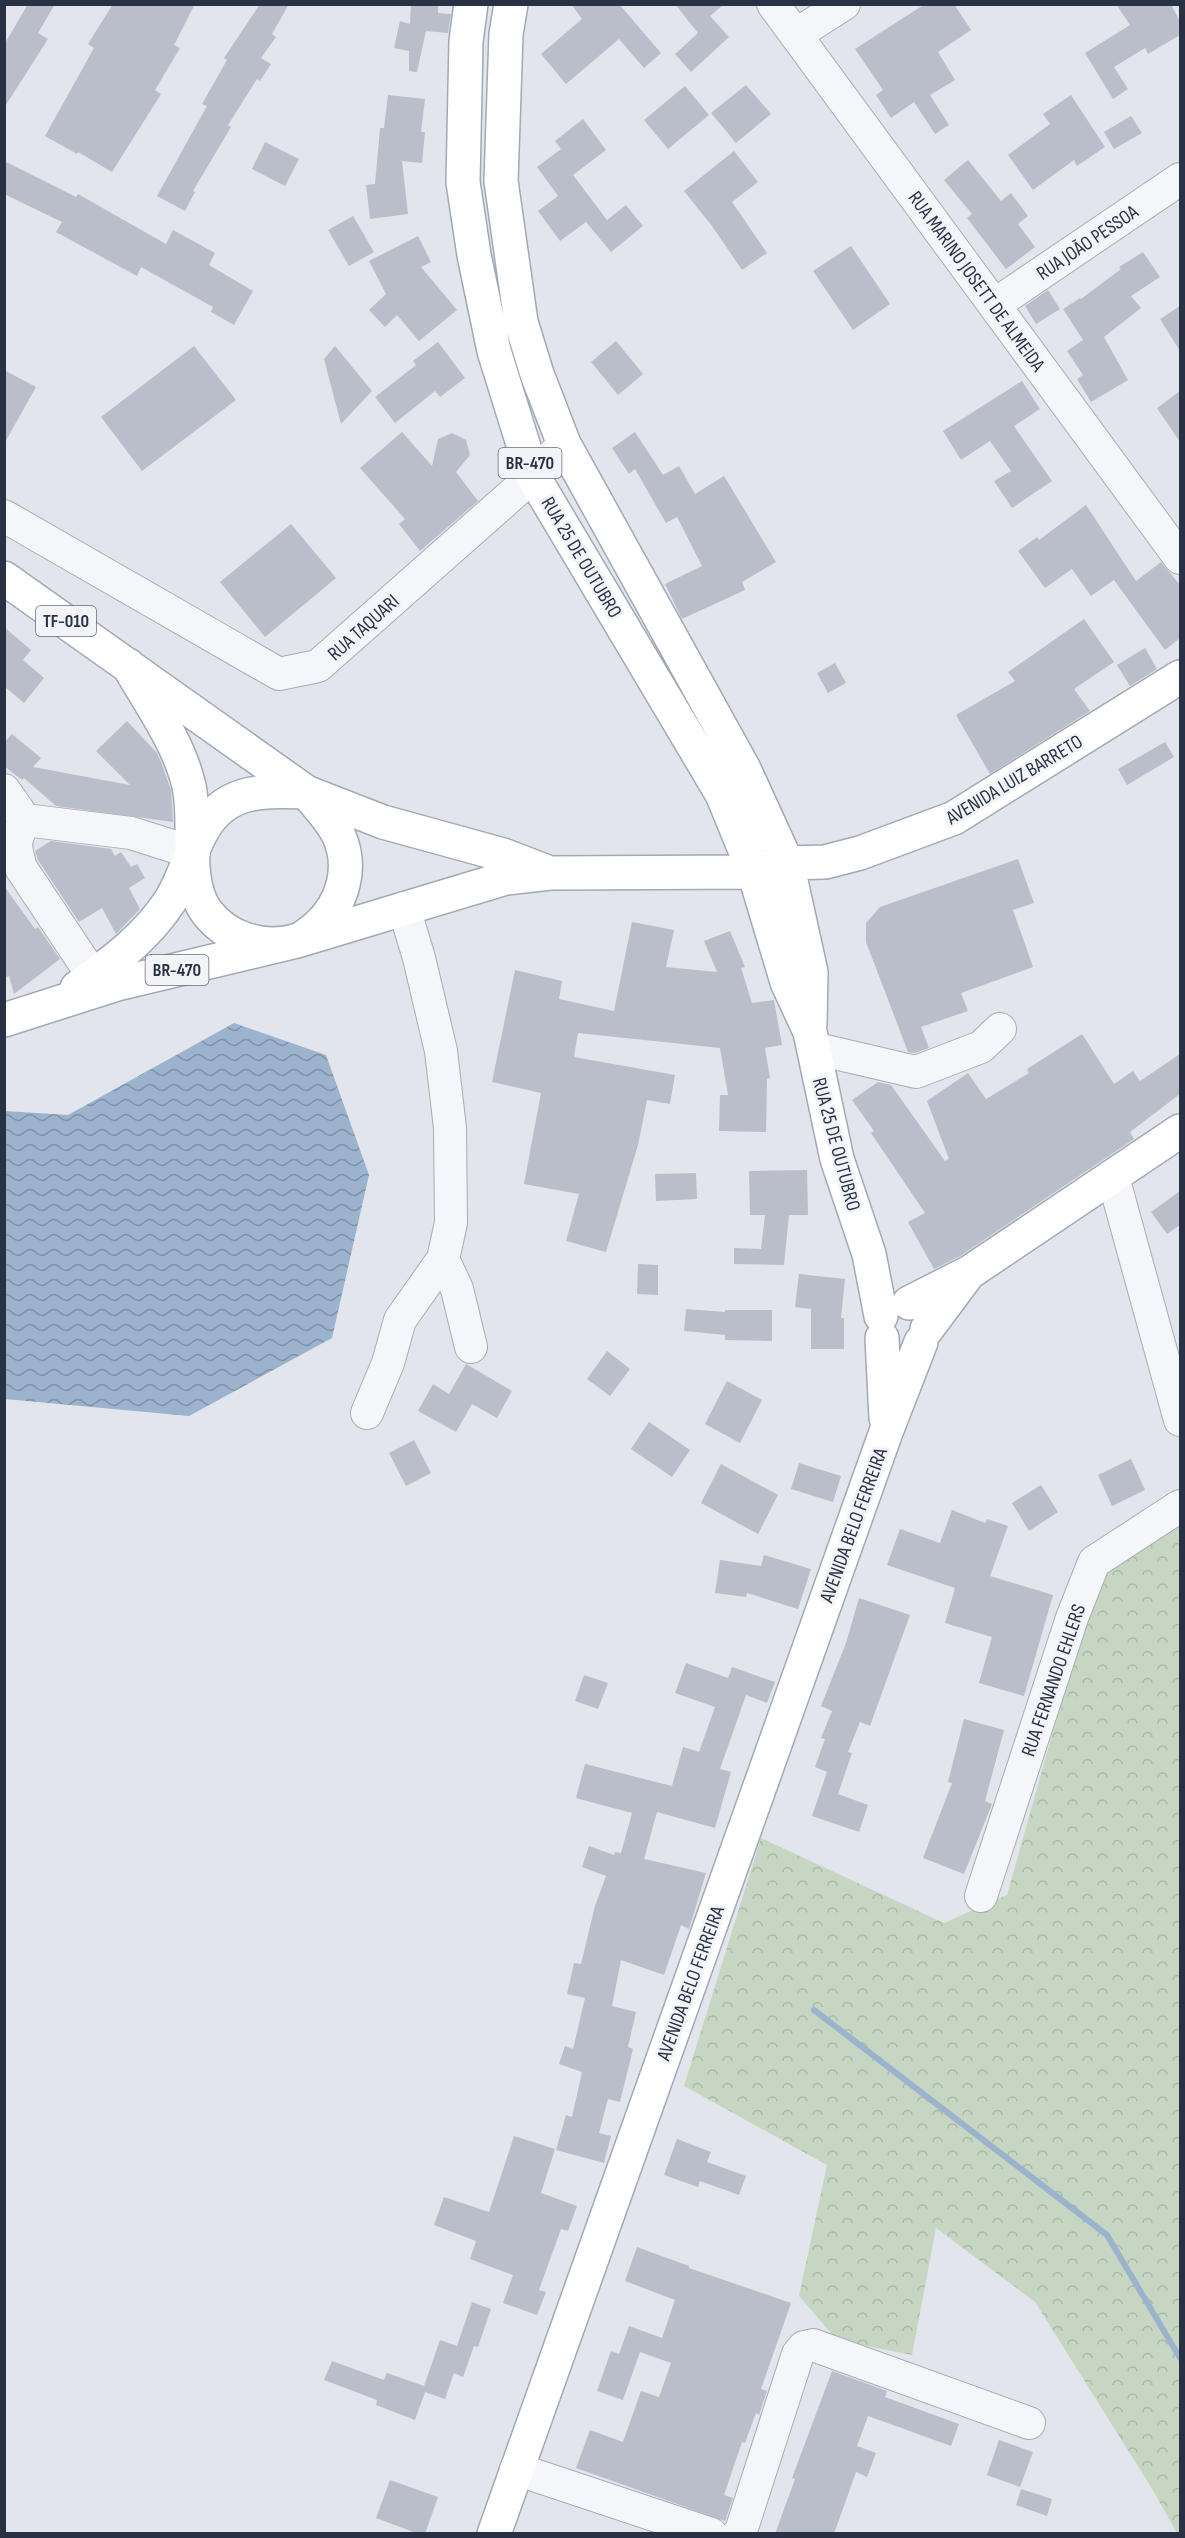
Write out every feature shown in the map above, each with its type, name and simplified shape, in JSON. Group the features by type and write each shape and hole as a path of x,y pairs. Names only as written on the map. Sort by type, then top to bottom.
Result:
{"main road":[{"name":"RUA 25 DE OUTUBRO","path":"471,4 466,41 463,182 474,255 494,351 534,476 722,794 754,872 787,982 812,1040"},
{"name":"RUA 25 DE OUTUBRO","path":"511,4 506,34 501,181 520,321 537,374 564,444 744,770 787,863 811,972 812,1040 837,1159 868,1254 904,1322"},
{"path":"463,182 501,181"},
{"name":"TF-010","path":"4,578 128,665"},
{"path":"128,665 306,792 330,820 339,836 344,853 346,872 343,889 337,904 327,918 297,941 264,944 248,941 231,933 206,911 196,889 189,788 180,756 128,665"},
{"name":"AVENIDA LUIZ BARRETO","path":"550,873 754,872 787,863 825,862 848,856 954,818 1180,677"},
{"name":"BR-470","path":"59,1002 149,930 171,900 207,822 231,800 248,794 264,791 306,792 382,822 503,855 550,873"},
{"name":"BR-470","path":"4,1020 117,984 297,941 506,879 550,873"},
{"name":"AVENIDA BELO FERREIRA","path":"494,2534 886,1432 904,1322 970,1272 1180,1131"}],"street":[{"name":"RUA MARINO JOSETT DE ALMEIDA","path":"773,4 1180,558"},
{"path":"797,34 844,4"},
{"name":"RUA JOÃO PESSOA","path":"994,305 1180,179"},
{"name":"RUA TAQUARI","path":"4,516 279,674 318,666 534,476 564,444"},
{"path":"4,790 25,819 131,833 194,853"},
{"path":"25,819 15,837 13,870 93,976"},
{"path":"367,1413 388,1363 400,1320 443,1259 451,1223 450,1128 441,1051 419,958 404,908"},
{"path":"812,1040 916,1072 981,1047 1000,1029"},
{"path":"1113,1177 1180,1420"},
{"path":"443,1259 457,1288 471,1347"},
{"name":"RUA FERNANDO EHLERS","path":"981,1896 1072,1618 1094,1562 1180,1506"},
{"path":"738,2534 741,2531 798,2354 804,2347 813,2345 1029,2423"},
{"path":"516,2469 711,2534"}],"green space":[{"path":"1180,1524 1180,2533 1177,2533 1151,2487 1035,2302 936,2228 912,2355 837,2340 799,2296 827,2165 684,2086 761,1838 944,1923 1007,1895 1097,1575"}],"water":[{"path":"234,1023 326,1055 369,1175 332,1338 189,1416 5,1399 5,1111 68,1115"}],"building":[{"path":"28,4 55,4 38,33 48,39 4,108 4,45"},
{"path":"113,4 195,4 174,45 180,48 155,90 161,94 112,172 45,136 94,48 88,44"},
{"path":"260,4 289,4 272,34 276,37 261,58 271,64 260,81 257,79 228,125 231,127 193,191 195,192 185,211 157,196 207,106 202,104 227,60 224,58"},
{"path":"411,4 438,4 438,13 451,14 448,33 426,31 417,72 409,71 409,51 394,48 400,21 410,24"},
{"path":"571,4 619,4 661,53 644,68 619,39 566,84 541,54 582,19"},
{"path":"675,4 724,4 710,16 729,37 691,72 675,54 698,33"},
{"path":"925,4 954,4 971,30 938,52 955,80 930,95 949,125 935,134 914,102 891,118 876,95 883,90 855,49"},
{"path":"1116,4 1171,4 1180,22 1180,35 1148,54 1145,48 1114,67 1128,89 1113,99 1085,53 1130,25"},
{"path":"746,85 771,114 736,143 711,113"},
{"path":"685,86 709,115 668,149 644,120"},
{"path":"388,95 425,99 421,132 425,132 422,163 402,161 408,214 370,219 366,185 375,184 380,128 384,128"},
{"path":"1071,95 1105,147 1077,166 1074,160 1033,190 1008,155 1050,124 1043,114"},
{"path":"1131,116 1142,133 1114,149 1104,132"},
{"path":"583,119 606,150 573,175 607,220 626,205 643,226 611,252 586,222 560,241 538,211 558,196 537,167 561,149 555,141"},
{"path":"265,142 299,159 285,186 252,169"},
{"path":"734,151 758,182 732,202 767,253 742,270 712,226 684,191"},
{"path":"968,160 1001,201 1011,193 1028,216 1018,224 1035,247 1006,269 967,218 972,214 944,180"},
{"path":"4,161 76,197 78,194 166,244 173,230 215,253 209,265 253,291 234,325 211,312 213,307 141,267 137,276 56,232 62,222 4,194"},
{"path":"353,216 374,252 349,266 328,230"},
{"path":"418,236 431,262 421,267 457,310 419,341 397,315 385,327 369,310 386,294 369,261"},
{"path":"851,246 890,304 853,330 813,271"},
{"path":"1143,252 1160,277 1131,296 1141,308 1104,337 1128,380 1091,402 1077,379 1083,375 1067,351 1083,340 1063,309 1081,299 1121,269 1119,267"},
{"path":"1048,290 1060,309 1036,324 1025,306"},
{"path":"1180,306 1180,351 1160,319"},
{"path":"616,341 643,374 618,395 591,362"},
{"path":"438,342 465,378 440,397 435,391 395,423 375,397 416,365 413,361"},
{"path":"194,346 236,400 142,471 101,417"},
{"path":"335,346 372,391 341,424 324,359"},
{"path":"4,370 36,387 4,444"},
{"path":"1022,381 1040,409 1014,426 1052,481 1012,508 994,481 1011,471 990,441 961,460 943,431"},
{"path":"1180,391 1180,442 1157,408"},
{"path":"402,432 432,466 438,439 452,433 466,440 470,455 456,472 478,501 420,551 399,524 405,519 360,468"},
{"path":"635,432 663,475 679,466 695,494 724,476 776,562 742,582 745,590 682,619 665,584 702,566 677,517 666,523 635,469 629,474 612,448"},
{"path":"1086,505 1136,581 1161,562 1180,585 1180,638 1165,650 1114,580 1091,596 1072,569 1045,588 1018,551 1037,537 1039,540"},
{"path":"291,524 336,578 265,637 220,582"},
{"path":"1084,619 1114,662 1074,689 1090,711 990,774 956,715 1015,681 1008,672"},
{"path":"4,627 31,650 23,660 44,678 24,703 4,686"},
{"path":"1145,648 1157,669 1130,686 1117,665"},
{"path":"835,663 846,683 828,693 817,673"},
{"path":"127,721 157,753 171,790 173,822 56,806 24,778 22,780 4,766 4,743 12,734 41,758 33,767 130,785 96,751"},
{"path":"1165,742 1174,757 1127,785 1118,769"},
{"path":"51,841 111,849 115,856 121,852 131,867 137,864 145,878 129,888 140,909 116,934 102,908 79,922 38,860 35,851"},
{"path":"1018,859 1034,903 1013,910 1033,967 961,993 968,1011 921,1027 929,1048 915,1053 908,1052 866,942 866,923 880,907"},
{"path":"4,886 35,929 38,927 60,959 14,994 9,976 4,978"},
{"path":"632,922 674,930 666,967 717,972 704,941 730,931 745,967 741,968 752,1003 774,1000 782,1045 765,1048 770,1078 767,1079 766,1132 719,1131 720,1095 728,1095 720,1048 578,1033 574,1057 675,1075 670,1104 647,1100 638,1145 606,1252 566,1241 579,1194 524,1184 541,1093 492,1082 515,970 562,981 559,999 614,1011"},
{"path":"1082,1034 1114,1084 1133,1071 1140,1081 1180,1054 1180,1094 1130,1132 1134,1139 960,1256 934,1269 908,1222 925,1213 871,1133 874,1131 852,1100 878,1082 891,1085 945,1161 949,1159 927,1101 968,1073 986,1099 1029,1073 1027,1069"},
{"path":"807,1170 808,1215 789,1215 784,1265 734,1264 734,1248 761,1249 765,1215 750,1215 749,1171"},
{"path":"696,1173 697,1199 656,1201 655,1174"},
{"path":"1180,1191 1180,1225 1167,1234 1151,1212"},
{"path":"638,1264 658,1265 658,1295 637,1294"},
{"path":"799,1274 845,1279 841,1318 844,1318 844,1349 811,1349 811,1309 795,1307"},
{"path":"686,1309 725,1312 725,1310 772,1310 772,1341 725,1340 725,1335 684,1331"},
{"path":"607,1351 630,1369 610,1396 587,1379"},
{"path":"466,1364 512,1391 497,1418 472,1404 456,1432 418,1411 433,1384 449,1394"},
{"path":"727,1381 762,1400 740,1443 705,1424"},
{"path":"649,1422 690,1450 672,1477 631,1449"},
{"path":"414,1440 431,1473 406,1486 389,1453"},
{"path":"1131,1459 1145,1490 1112,1506 1098,1475"},
{"path":"799,1463 841,1476 833,1502 791,1489"},
{"path":"721,1464 778,1495 758,1534 701,1503"},
{"path":"1041,1485 1058,1512 1029,1531 1012,1503"},
{"path":"952,1510 985,1523 987,1519 1008,1526 990,1576 1053,1595 1024,1696 979,1683 992,1637 945,1623 955,1588 887,1565 900,1529 940,1543"},
{"path":"764,1555 811,1569 798,1609 747,1593 746,1597 715,1593 720,1560 761,1566"},
{"path":"859,1598 910,1615 870,1726 860,1722 848,1752 852,1753 838,1794 868,1805 859,1832 812,1816 827,1772 815,1767 825,1739 821,1738 832,1711 821,1706 846,1643"},
{"path":"686,1663 728,1678 732,1667 775,1682 767,1703 746,1695 720,1769 731,1772 715,1828 657,1812 644,1859 706,1873 689,1929 681,1925 664,1975 621,1960 612,2006 636,2012 628,2047 633,2049 620,2102 608,2099 599,2133 611,2136 604,2163 556,2150 566,2115 572,2117 582,2072 559,2064 565,2046 573,2049 585,1998 567,1994 574,1963 581,1964 595,1906 606,1876 582,1867 589,1846 614,1855 615,1852 621,1853 632,1813 576,1798 585,1764 672,1786 683,1747 699,1752 715,1707 675,1693"},
{"path":"584,1675 608,1683 598,1709 575,1701"},
{"path":"964,1719 1004,1730 985,1801 992,1804 964,1874 923,1858 952,1783 948,1782"},
{"path":"514,2136 555,2149 541,2193 577,2206 568,2231 561,2229 539,2290 546,2292 537,2315 503,2303 513,2275 470,2259 476,2241 434,2225 444,2197 489,2212"},
{"path":"677,2139 711,2152 707,2162 746,2176 739,2195 700,2181 698,2187 664,2175"},
{"path":"637,2247 689,2266 689,2268 791,2303 761,2389 767,2391 759,2415 756,2413 745,2443 742,2442 724,2495 733,2498 725,2521 576,2468 590,2430 623,2442 641,2391 659,2397 671,2363 640,2352 623,2400 597,2391 611,2351 619,2354 629,2326 662,2338 675,2300 625,2281"},
{"path":"472,2302 491,2309 478,2347 474,2346 463,2377 454,2373 445,2399 425,2392 415,2420 376,2405 377,2400 324,2380 332,2361 384,2380 387,2373 424,2386 440,2340 457,2346"},
{"path":"832,2371 887,2391 885,2397 959,2424 951,2446 868,2416 857,2446 876,2453 867,2477 856,2472 834,2534 775,2534 795,2479 792,2478"},
{"path":"999,2440 1033,2452 1020,2487 987,2475"},
{"path":"390,2480 438,2497 425,2534 419,2534 376,2518"},
{"path":"1021,2489 1052,2499 1047,2516 1016,2505"}],"waterway":[{"path":"814,2010 1107,2235 1180,2358"}]}
